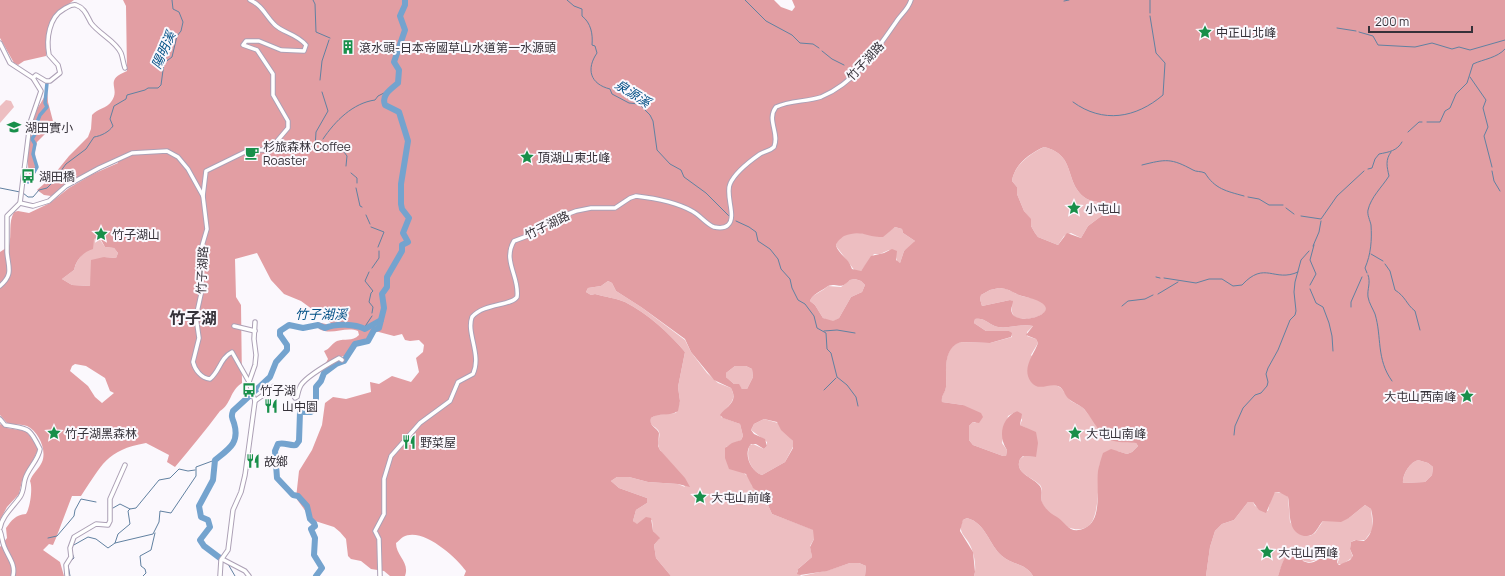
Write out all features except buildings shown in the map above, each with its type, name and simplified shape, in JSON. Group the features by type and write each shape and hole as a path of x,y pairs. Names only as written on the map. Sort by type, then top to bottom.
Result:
{"street":[{"path":"203,196 206,171 249,150 266,150 272,147 288,128 288,120 273,95 273,74 257,50 243,45 246,41 259,42 281,50 304,51 306,45 298,37 275,26 263,8 250,0"},
{"name":"竹子湖路","path":"380,576 378,539 375,531 384,514 384,485 387,467 394,451 420,423 450,400 458,382 474,372 476,354 471,324 472,316 487,307 514,301 517,297 517,288 510,264 510,250 514,241 530,234 555,219 576,211 591,208 615,208 630,198 636,196 679,205 692,211 712,226 724,227 728,225 732,216 728,194 730,185 734,178 749,162 760,154 774,147 777,138 772,121 776,107 792,102 820,97 850,79 887,38 896,22 907,9 911,0"},
{"path":"33,78 36,75 46,81 50,81 60,73 58,65 49,55 50,29 53,18 60,11 71,5 77,5 86,12 91,22 114,44 121,54 125,68"},
{"path":"0,43 10,63 33,78 38,85 41,94 30,123 24,161 23,185 20,203 7,216 7,255 10,270 6,282 0,286"},
{"name":"竹子湖路","path":"20,203 33,206 49,201 66,186 99,168 132,153 166,151 178,157 188,169 203,196 207,229 200,253 201,294 196,317 199,338 193,362 199,373 206,379 210,379 218,370 222,359 232,352 249,382 255,401 245,475 241,492 232,514 228,550 222,559 219,569 220,576"},
{"path":"249,382 255,365 255,322"},
{"path":"234,326 255,331"},
{"path":"255,401 265,392 270,391 277,385 292,390 295,398 297,397 300,386 304,381 333,361 339,358 342,360"},
{"path":"0,419 5,425 26,428 29,430 40,449 38,456 24,480 24,488 21,496 1,523 0,530 3,545 12,562 14,571 12,576"},
{"path":"67,576 66,565 71,557 70,548 74,537 96,524 108,524 110,521 110,499 125,465"},
{"path":"222,559 245,571 249,576"}],"shaded area":[{"path":"0,0 74,0 59,12 51,23 47,36 46,56 24,61 18,65 14,63 0,38"},
{"path":"123,0 774,0 781,7 792,11 795,7 792,0 1505,0 1505,576 1278,576 1284,559 1287,555 1294,552 1299,552 1303,561 1310,563 1326,555 1338,557 1337,563 1339,565 1350,560 1353,556 1350,549 1351,542 1356,540 1364,541 1370,534 1373,522 1371,509 1365,505 1349,518 1341,522 1323,521 1313,534 1304,536 1298,534 1294,530 1290,520 1288,497 1279,492 1275,492 1266,513 1259,510 1253,502 1248,502 1234,520 1222,524 1215,531 1210,547 1206,576 1033,576 1023,566 1002,556 979,524 967,518 963,520 960,531 973,552 974,576 865,576 866,566 859,563 850,563 827,571 800,575 797,574 798,569 812,557 810,547 814,539 813,530 772,514 764,496 753,488 746,474 729,469 725,458 725,448 732,443 741,440 743,436 740,424 723,418 720,415 733,401 734,397 731,388 714,380 691,352 685,339 616,291 612,283 608,281 601,286 588,288 586,292 591,295 595,294 618,299 642,312 672,337 685,352 678,387 680,401 678,411 672,414 654,416 651,418 651,423 659,433 658,446 660,450 685,478 690,487 678,484 648,482 629,477 617,477 611,481 619,488 647,498 647,503 636,510 633,521 637,524 646,517 651,518 653,531 660,538 654,545 656,558 671,576 464,576 466,571 447,551 429,539 411,535 403,537 396,543 398,552 406,567 405,576 390,576 384,571 371,569 361,561 351,559 348,556 346,539 340,532 334,527 312,520 296,498 299,471 312,450 322,425 325,403 333,397 346,399 371,392 370,382 379,384 392,376 411,382 419,372 416,358 423,352 424,345 419,340 405,340 402,334 394,336 375,331 370,341 355,346 349,355 339,358 328,368 322,370 328,359 324,351 337,341 356,337 359,335 358,331 348,330 329,332 319,329 317,322 330,325 331,323 301,301 284,294 271,280 257,253 235,259 236,297 241,305 242,383 235,389 224,408 175,467 167,462 169,455 146,443 122,450 106,460 81,496 72,496 53,545 49,544 43,550 60,562 64,576 0,576 0,547 7,538 6,528 14,518 19,515 26,514 30,503 30,481 42,462 43,447 35,432 27,426 8,424 0,415 0,252 9,246 11,220 14,212 18,211 29,213 50,203 69,188 93,174 118,163 111,161 51,196 44,195 37,190 52,177 69,156 88,137 91,129 92,115 111,102 115,93 114,82 116,78 127,71 126,6","holes":["1044,147 1055,151 1062,156 1075,186 1080,193 1087,199 1107,206 1104,214 1088,226 1081,238 1067,233 1058,245 1038,237 1031,226 1031,219 1024,211 1017,194 1017,187 1012,181 1013,175 1019,165 1033,153","895,227 902,229 903,233 915,241 904,251 900,263 896,260 897,251 892,249 884,253 871,256 861,271 852,269 849,262 840,253 836,246 840,239 850,234 859,233 883,237","100,238 105,247 114,248 118,253 116,258 104,257 91,260 90,286 72,285 62,279 74,270 76,263 83,254 93,249 94,239","855,279 861,281 865,285 862,292 851,297 839,318 833,321 823,318 815,305 810,301 811,299 815,294 828,286 844,285 850,280","1003,288 1038,301 1045,306 1045,311 1041,315 1024,319 1017,317 1012,313 1011,310 1013,301 1010,300 982,306 980,299 981,295 990,290","975,319 982,319 998,327 1024,325 1033,326 1026,335 1036,339 1038,343 1029,362 1027,372 1031,382 1038,387 1053,385 1060,387 1068,398 1088,413 1105,436 1117,442 1136,443 1138,446 1132,452 1127,454 1111,449 1103,453 1098,471 1098,502 1096,511 1091,524 1085,528 1080,530 1069,528 1048,511 1042,502 1042,491 1040,487 1019,468 1020,459 1023,456 1036,457 1038,443 1036,432 1020,425 1022,414 1017,411 1007,418 1004,423 1002,434 1004,445 1007,450 1006,456 1003,456 973,445 969,440 969,426 973,422 979,423 983,417 981,413 963,405 942,402 946,387 948,355 955,345 961,342 990,343 1011,337 1012,333 1009,331 986,331 974,323","75,364 86,366 105,378 110,391 114,393 102,403 95,397 88,386 70,371 72,366","735,366 746,366 752,369 753,377 747,389 742,389 739,384 734,384 726,377 726,373","764,419 777,422 781,430 793,441 793,448 785,462 762,475 754,470 748,457 751,444 756,444 764,449 767,446 765,439 754,434 751,430 754,424","1418,460 1428,463 1433,467 1432,475 1425,482 1403,483 1405,473 1409,466"]},
{"path":"47,90 48,102 54,125 37,142 35,151 36,173 29,174 28,151 30,134 36,112"},
{"path":"6,100 11,101 14,107 0,123 0,106"},
{"path":"1044,147 1055,151 1062,156 1075,186 1080,193 1087,199 1107,206 1104,214 1088,226 1081,238 1071,233 1064,236 1058,245 1038,237 1035,233 1031,226 1030,219 1024,211 1017,194 1017,187 1012,181 1013,175 1019,165 1033,153"},
{"path":"895,227 902,229 903,233 915,241 912,246 904,251 900,263 897,262 896,257 889,250 880,254 874,254 861,271 855,271 836,246 838,240 842,236 848,234 862,233 880,237"},
{"path":"99,238 105,247 114,248 118,253 116,258 104,257 90,286 72,285 62,279 74,270 77,262 94,239"},
{"path":"855,279 861,281 865,285 862,292 851,297 839,318 832,322 823,318 815,305 810,301 811,299 828,286 841,287 850,280"},
{"path":"608,281 612,283 616,291 641,307 685,340 691,352 707,373 718,383 731,388 733,393 732,401 721,417 740,424 743,436 741,440 726,447 741,471 749,477 752,486 764,496 772,514 814,530 814,539 810,546 812,557 799,568 797,572 801,576 671,576 656,558 654,545 659,539 653,531 652,520 637,525 633,521 636,510 647,503 647,498 619,488 611,481 617,477 629,477 648,482 678,484 685,487 673,466 658,446 659,432 651,424 651,418 656,415 676,413 680,401 678,387 685,352 672,337 642,312 618,299 595,294 591,295 586,292 588,288 601,286"},
{"path":"999,288 1007,289 1022,296 1039,300 1046,306 1046,310 1043,314 1024,319 1014,316 1012,311 1012,301 1010,300 982,306 980,299 981,295 990,290"},
{"path":"975,319 982,319 998,327 1024,325 1033,326 1027,332 1027,336 1036,339 1038,343 1031,355 1056,385 1061,388 1071,401 1082,407 1097,424 1102,434 1136,443 1138,446 1132,452 1127,454 1117,451 1100,463 1098,498 1095,516 1087,527 1074,529 1061,524 1055,519 1042,503 1042,489 1040,485 1019,468 1020,459 1024,456 1036,457 1026,428 1020,425 1022,420 1017,411 1008,416 1002,443 1007,450 1006,456 1003,456 973,445 969,440 969,426 973,422 976,423 963,405 942,402 946,387 948,355 950,349 954,345 960,342 990,343 1012,337 1009,331 986,331 974,323"},
{"path":"735,366 746,366 752,369 753,377 747,389 742,389 738,384 734,384 726,377 726,373"},
{"path":"764,419 778,423 793,441 794,445 785,462 762,475 754,470 748,458 748,453 750,445 753,444 764,449 767,446 767,442 751,430 754,424"},
{"path":"0,424 7,428 26,431 38,447 37,452 22,481 19,494 7,507 0,520"},
{"path":"1418,460 1428,463 1433,467 1432,475 1425,482 1403,483 1407,469 1412,463"},
{"path":"1275,492 1283,493 1288,497 1290,522 1299,534 1310,536 1315,533 1323,521 1349,518 1365,505 1371,509 1373,529 1365,540 1355,540 1351,542 1350,549 1353,557 1343,564 1337,564 1339,559 1325,555 1314,561 1307,562 1289,552 1283,562 1278,576 1206,576 1210,547 1215,531 1222,524 1234,520 1248,502 1253,502 1255,506 1268,511 1271,497"},
{"path":"967,518 979,524 1002,556 1023,566 1033,576 974,576 975,560 973,552 961,531 961,524 963,520"},
{"path":"850,563 859,563 866,566 865,576 801,576 829,570"}],"waterway":[{"name":"陽明溪","path":"23,193 28,197 33,197 39,190 47,188 66,164 86,149 94,137 102,135 109,130 113,126 110,119 114,106 126,99 127,95 148,88 158,88 161,85 164,63 172,57 177,36 181,31 183,22 179,12 173,9 172,0"},
{"path":"313,0 315,4 316,32 330,38"},
{"name":"竹子湖溪","path":"220,558 204,546 200,540 210,527 208,520 201,517 199,506 213,480 215,460 229,449 236,436 232,417 233,411 270,377 276,362 287,350 287,345 280,335 280,331 289,325 303,328 318,325 325,328 334,325 345,325 365,329 381,320 384,308 382,294 387,287 387,277 402,251 402,245 408,242 403,233 409,218 402,209 401,204 401,184 408,141 399,112 385,105 384,101 387,92 398,83 399,70 394,62 405,30 400,16 405,5 405,0"},
{"name":"泉源溪","path":"567,0 574,6 582,9 582,16 588,22 591,29 592,45 595,46 597,53 591,70 594,80 603,87 610,89 612,94 629,103 639,104 650,115 653,121 657,150 670,164 681,170 684,177 706,193 729,216"},
{"path":"745,0 766,21 792,35 800,43 813,44 819,48"},
{"path":"1064,1 1069,0"},
{"path":"1150,0 1150,13"},
{"path":"1073,102 1084,109 1108,116 1131,113 1142,109 1163,95 1165,63 1156,53 1150,16"},
{"path":"1337,28 1356,31"},
{"path":"1359,32 1373,36 1378,45 1415,47 1432,43 1452,49 1459,47 1470,50 1505,40"},
{"path":"320,80 322,61 329,40"},
{"path":"1427,122 1440,122 1445,111 1450,108 1456,94 1467,83 1473,64 1494,56 1505,49"},
{"path":"822,51 832,59 844,65"},
{"path":"1470,77 1486,100 1483,108 1488,127 1484,136 1492,167"},
{"path":"36,125 40,115 47,107 45,103 47,83"},
{"path":"322,92 328,111 316,132 315,148 321,150 325,146 338,144 347,156 346,166"},
{"path":"323,139 345,114 359,105 375,100 378,96 386,92"},
{"path":"1408,132 1419,122 1422,122"},
{"path":"28,182 37,167 33,154 35,144 32,139 35,134"},
{"path":"1368,169 1372,168 1375,159 1379,154 1395,149 1402,142"},
{"path":"1367,273 1365,268 1371,247 1371,225 1368,210 1374,196 1389,176 1387,161 1391,152"},
{"path":"1142,165 1163,161 1179,163 1194,171 1205,173 1213,183 1222,189 1244,196"},
{"path":"1301,216 1321,219 1337,196 1364,171"},
{"path":"1492,171 1494,181 1500,191"},
{"path":"351,173 357,178 357,183"},
{"name":"陽明溪","path":"0,188 20,192"},
{"path":"356,188 360,206 362,207"},
{"path":"1248,197 1259,199 1269,205 1283,205"},
{"path":"1286,208 1294,214"},
{"path":"366,215 370,224"},
{"name":"泉源溪","path":"736,221 756,232 758,241 770,249 778,259 781,269 790,279 792,288 798,300 805,304 814,316 817,328 826,333 827,349 831,353 837,377 847,385 856,397 858,406"},
{"path":"1313,246 1319,232 1321,221"},
{"path":"371,227 384,232 378,247"},
{"path":"1310,285 1316,274 1310,260 1314,245"},
{"path":"372,268 379,258 379,251"},
{"path":"1234,435 1235,426 1243,408 1255,395 1261,393 1267,386 1268,382 1266,374 1268,368 1278,350 1290,320 1295,315 1295,282 1301,260 1309,251"},
{"path":"1371,254 1383,261"},
{"path":"1385,264 1390,271 1395,290 1402,295 1415,311 1420,330"},
{"path":"369,272 365,281 373,291 369,302 373,307 372,313"},
{"path":"1164,278 1196,283 1209,279 1222,279 1233,286 1242,285 1257,274 1270,273 1290,275 1298,272"},
{"path":"1368,275 1368,294 1377,323 1381,356 1387,373 1392,381"},
{"path":"1156,277 1160,278"},
{"path":"1351,307 1351,302 1362,277"},
{"path":"1158,294 1178,282"},
{"path":"1310,289 1316,303 1323,307 1329,323 1333,351"},
{"path":"1122,306 1128,301 1145,299 1153,295"},
{"path":"364,328 372,316"},
{"path":"316,576 322,568 314,555 315,538 311,529 315,526 310,519 307,506 298,496 293,495 277,478 275,451 278,444 283,443 296,445 299,441 300,412 311,412 316,407 316,387 321,381 324,373 336,364 344,361 355,344 368,341 374,330 379,328 381,320"},
{"path":"824,331 837,330 855,333"},
{"path":"824,390 836,378"},
{"path":"72,546 88,537 96,539 108,548 115,543 153,534 159,522 160,511 171,513 196,476 196,467 215,460"},
{"path":"113,508 120,504 130,509 136,508 159,480 170,478 179,469 188,471 195,470"},
{"path":"48,538 57,536 69,522 74,516 75,510 81,499 96,502"},
{"path":"115,543 118,534 130,524 128,511 130,509"},
{"path":"143,576 146,573 145,569 141,566 140,556 151,550 155,533"},
{"path":"70,562 74,558 72,553"},
{"path":"228,564 235,576"},
{"path":"68,565 70,576"}],"place":[{"name":"中正山北峰","path":"1205,32"},
{"name":"滾水頭-日本帝國草山水道第一水源頭","path":"348,47"},
{"name":"湖田實小","path":"14,127"},
{"name":"杉旅森林 Coffee Roaster","path":"252,153"},
{"name":"頂湖山東北峰","path":"527,157"},
{"name":"湖田橋","path":"28,176"},
{"name":"小屯山","path":"1074,208"},
{"name":"竹子湖山","path":"101,234"},
{"name":"竹子湖","path":"249,390"},
{"name":"大屯山西南峰","path":"1467,396"},
{"name":"山中園","path":"271,406"},
{"name":"竹子湖黑森林","path":"54,433"},
{"name":"大屯山南峰","path":"1075,433"},
{"name":"野菜屋","path":"409,442"},
{"name":"故鄉","path":"253,461"},
{"name":"大屯山前峰","path":"700,497"},
{"name":"大屯山西峰","path":"1267,552"}],"district":[{"name":"竹子湖","path":"193,318"}]}
